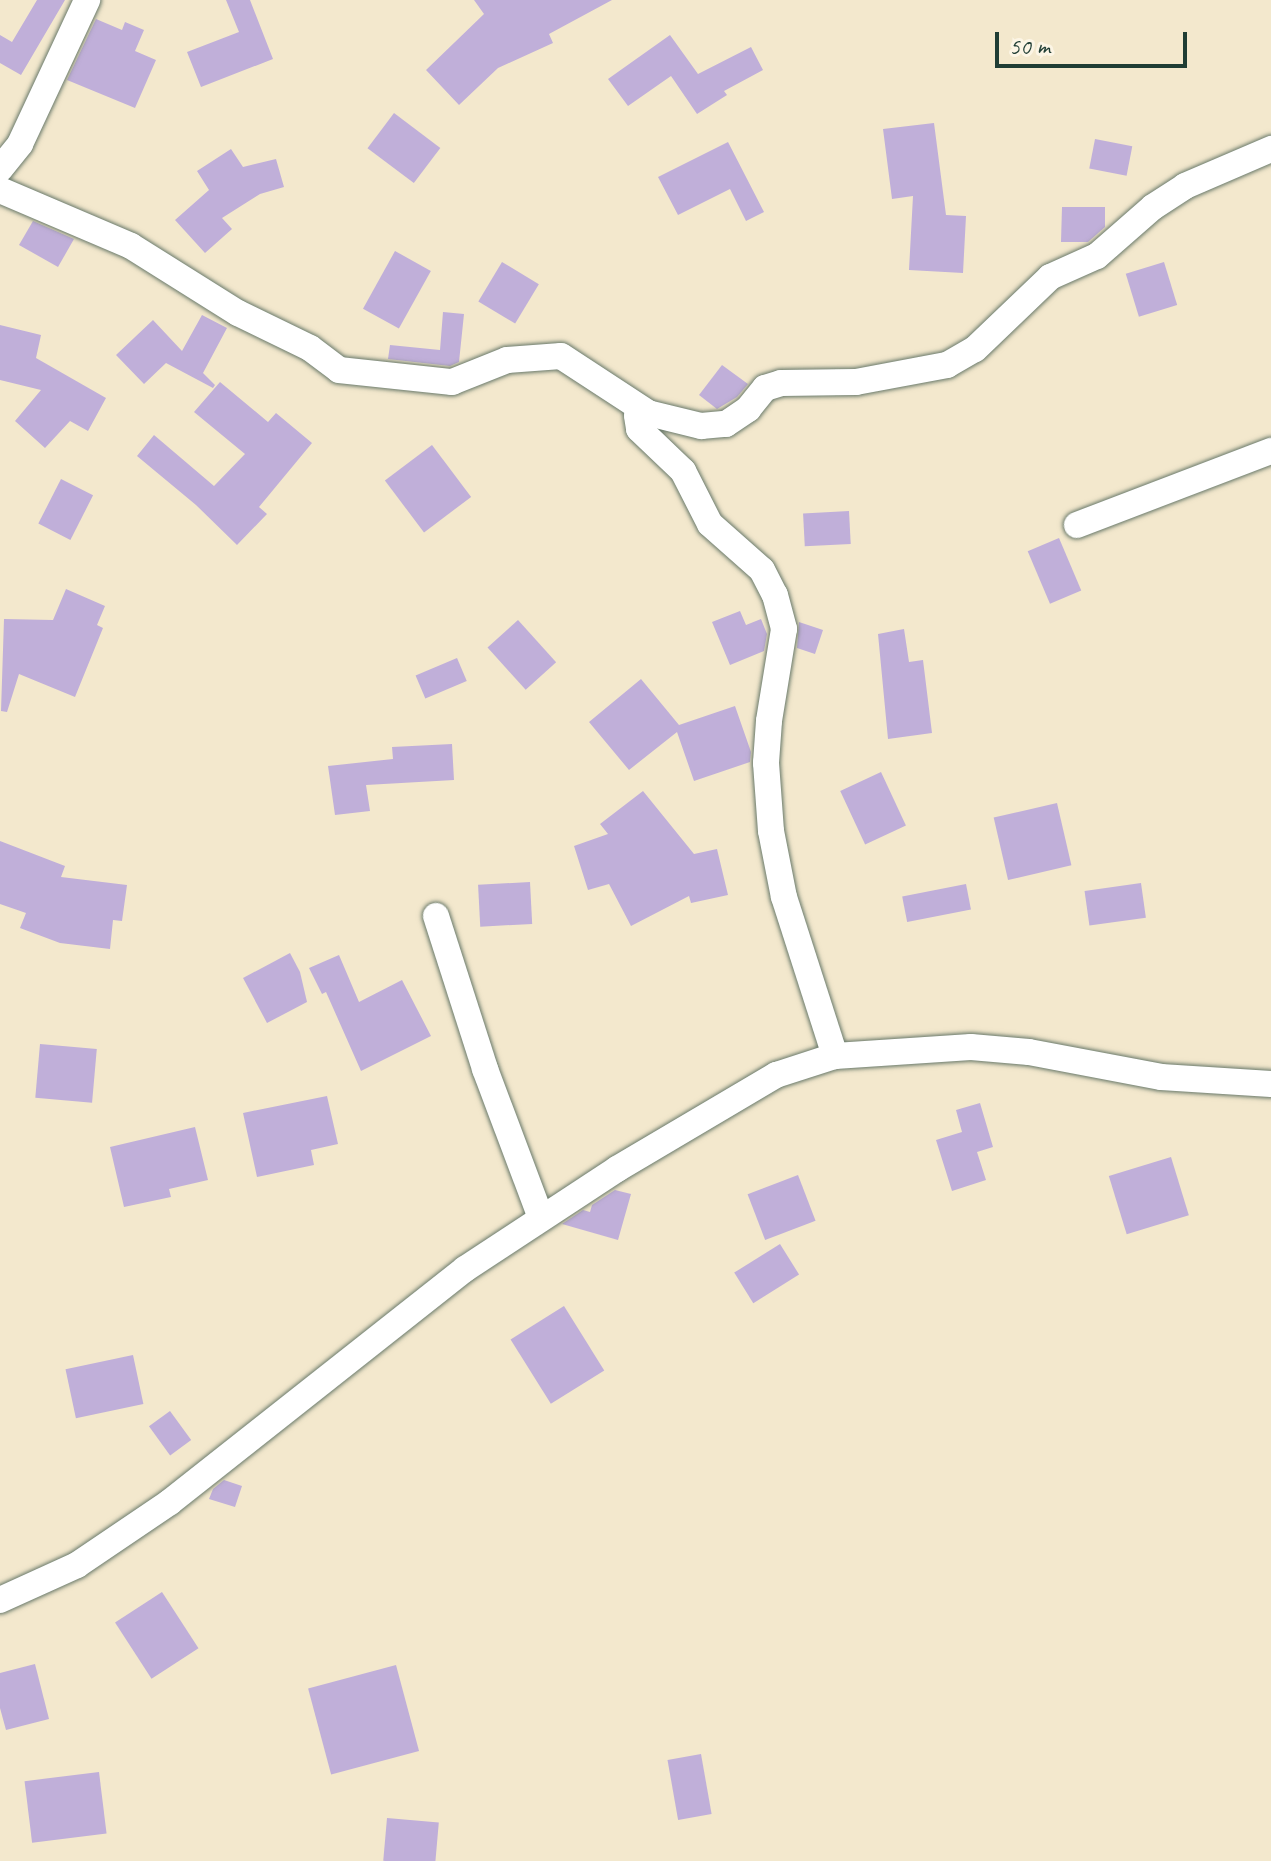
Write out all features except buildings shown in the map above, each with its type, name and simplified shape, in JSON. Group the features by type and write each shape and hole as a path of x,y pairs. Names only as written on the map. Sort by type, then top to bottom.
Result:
{"street":[{"path":"0,169 10,138 87,0"},
{"path":"0,190 131,246 238,313 310,348 339,370 452,382 507,360 561,356 648,413 701,426 726,424 748,409 765,388 781,383 856,382 947,365 975,349 1050,277 1097,256 1153,207 1185,186 1271,149"},
{"path":"648,413 637,416 639,429 683,471 710,524 762,570 775,595 784,629 767,749 771,831 784,897 835,1056"},
{"path":"1077,525 1271,451"},
{"path":"436,916 485,1069 541,1218"},
{"path":"0,1600 77,1565 170,1502 415,1306 541,1218 776,1075 835,1056 971,1047 1029,1052 1161,1077 1271,1084"}]}
